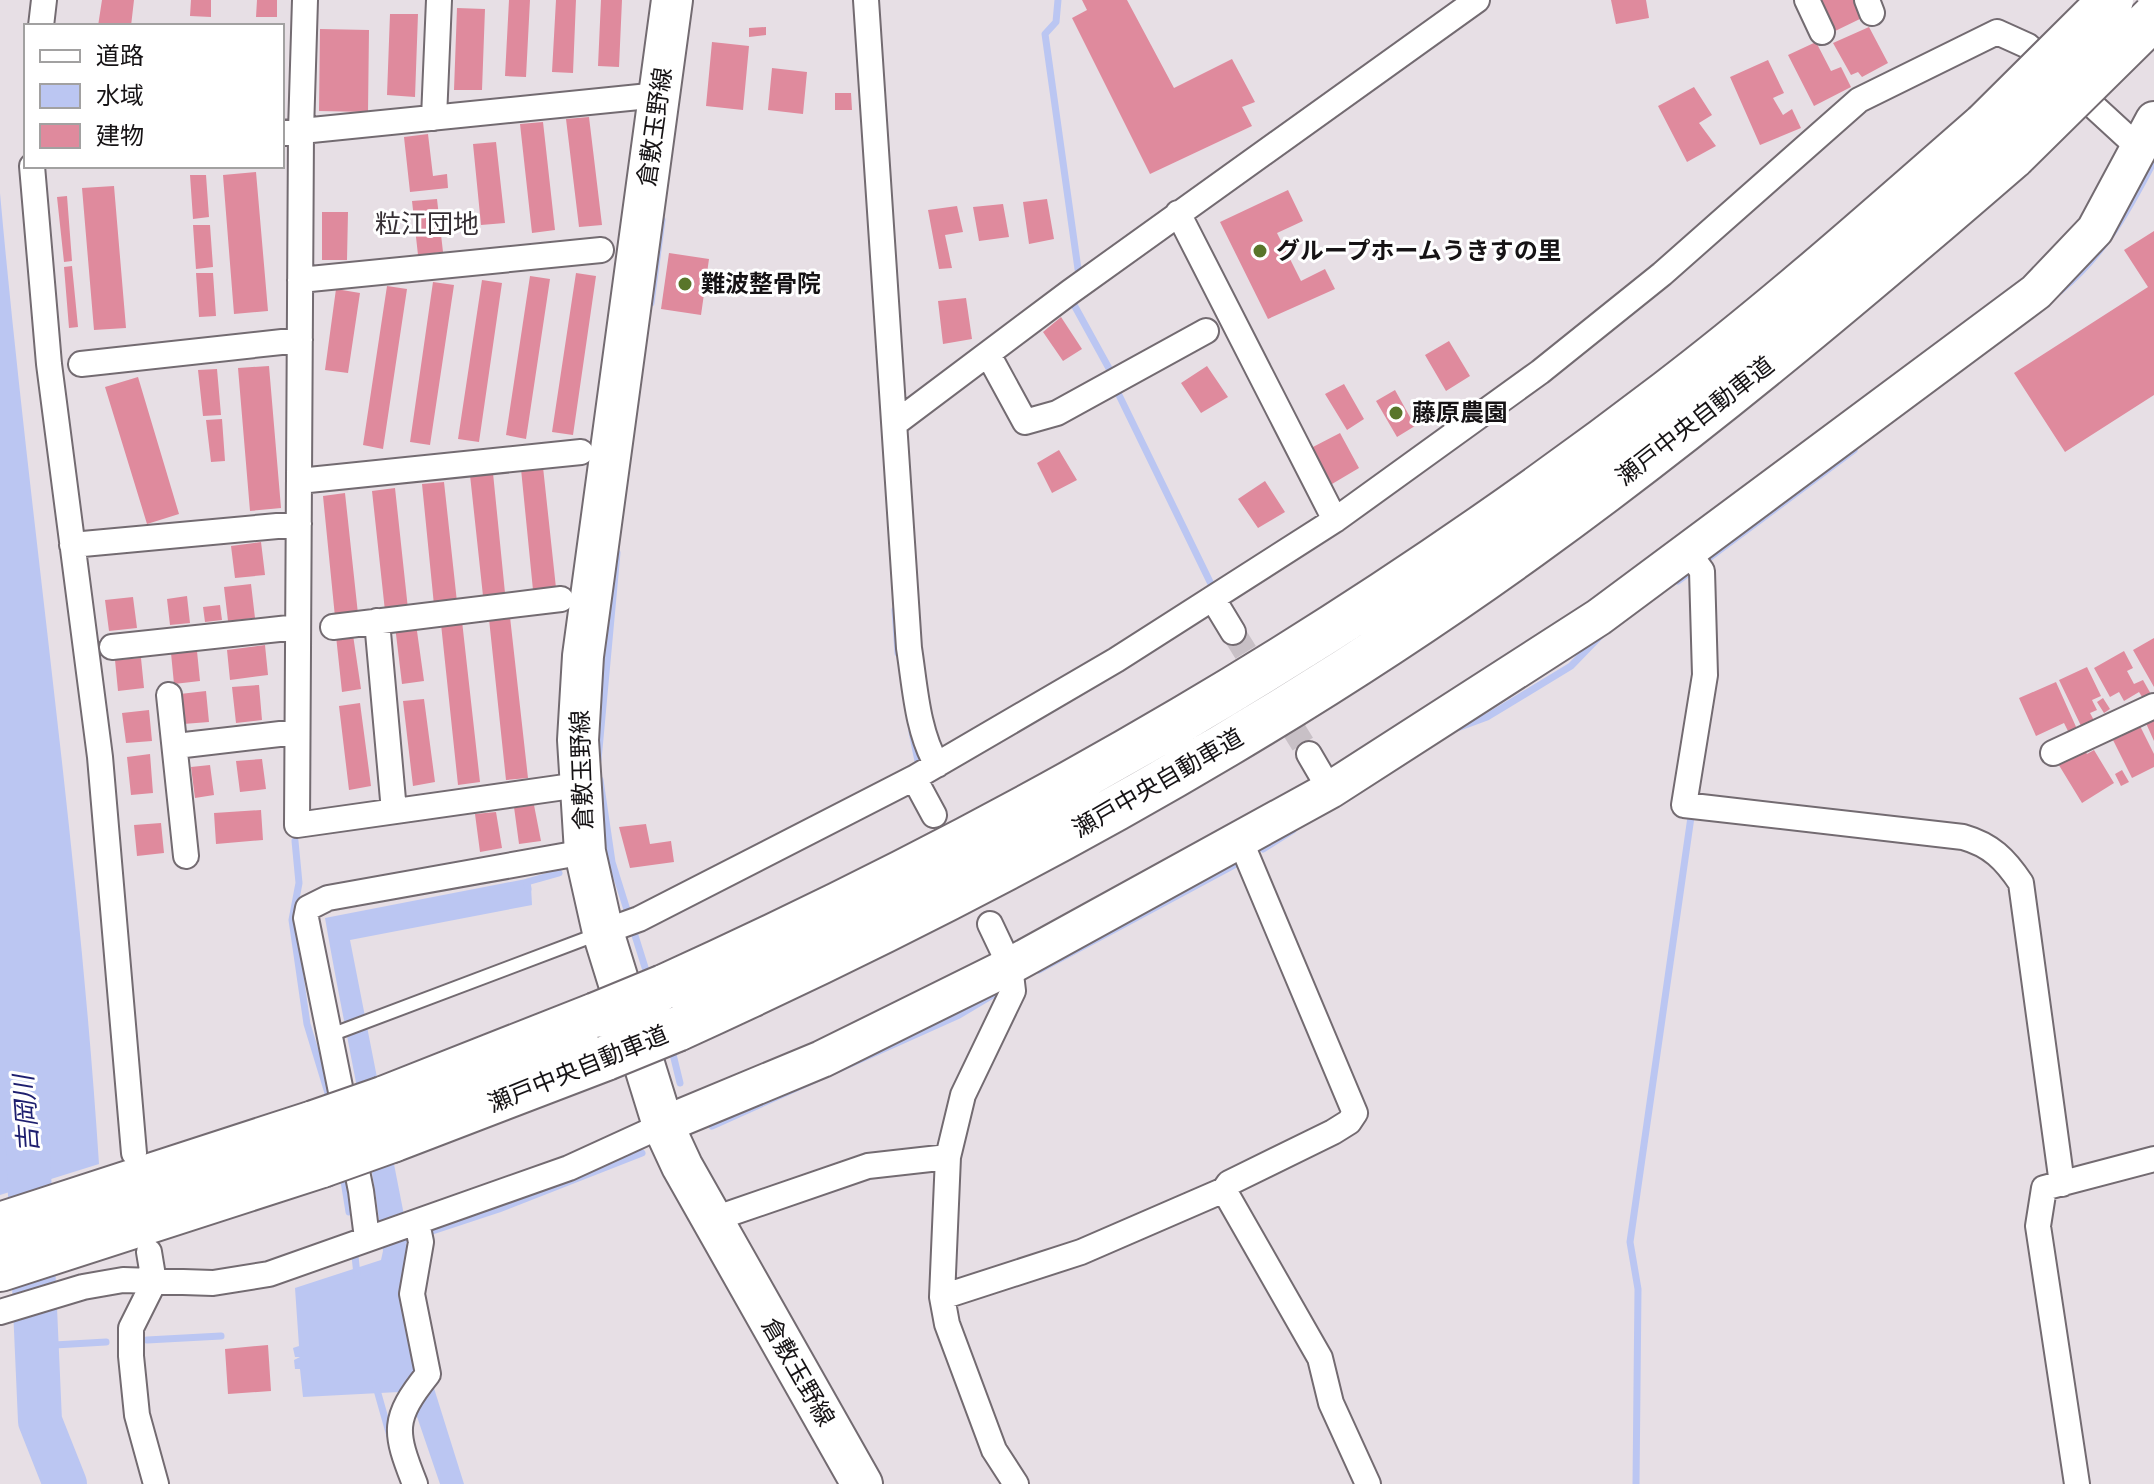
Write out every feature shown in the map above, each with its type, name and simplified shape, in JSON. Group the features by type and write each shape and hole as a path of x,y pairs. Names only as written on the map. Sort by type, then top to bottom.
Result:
{"highway":[{"name":"瀬戸中央自動車道","path":"0,1269 140,1240 318,1144 387,1120 606,1058 677,1029 990,879 1231,742 1528,548 1694,424 1840,307 1999,140 2111,0"},
{"name":"瀬戸中央自動車道","path":"387,1120 596,1015 860,897 970,841 1207,708 1349,619 1504,513 1670,391 1808,278 1999,140 2154,17"},
{"name":"瀬戸中央自動車道","path":"0,1225 130,1170 318,1144"}],"main road":[{"name":"倉敷玉野線","path":"672,0 583,656 579,697 579,785 585,852 620,926 663,1125 711,1220 862,1484"}],"street":[{"path":"41,24 44,0"},
{"path":"305,0 291,132 300,280 297,825 579,785"},
{"path":"434,118 439,0"},
{"path":"866,0 897,422 909,648 920,715 929,751 937,765"},
{"path":"897,422 1178,213 1477,0"},
{"path":"1807,0 1822,32"},
{"path":"0,1312 83,1287 123,1280 236,1282 269,1274 373,1236 415,1230 569,1168 822,1059 1010,966 1241,842 1330,790 1599,617 1695,562 2036,292 2095,230 2146,134 2028,46 1997,32 1859,100 1650,284 1540,372 1335,520 1213,599 937,765 620,926"},
{"path":"291,132 659,95"},
{"path":"32,168 49,364 100,757 130,1170"},
{"path":"1178,213 1335,520"},
{"path":"300,280 601,250"},
{"path":"989,356 1025,422 1057,413 1206,331"},
{"path":"81,364 300,340"},
{"path":"299,481 581,452"},
{"path":"72,545 299,524"},
{"path":"1695,562 1705,675 1684,805 1963,837 1983,843 2006,860 2021,883 2062,1184"},
{"path":"333,627 561,599"},
{"path":"1213,599 1233,632"},
{"path":"377,621 394,811"},
{"path":"112,647 298,627"},
{"path":"169,695 186,856"},
{"path":"2053,753 2154,706"},
{"path":"176,746 297,732"},
{"path":"1309,754 1330,790"},
{"path":"914,778 934,815"},
{"path":"942,1297 1081,1252 1224,1190 1229,1183 1333,1132 1349,1122 1355,1113 1241,842"},
{"path":"373,1236 353,1149 335,1034 306,918 308,908 317,901 585,852"},
{"path":"990,924 1010,966 1013,991 963,1095 948,1157 942,1297 947,1324 994,1450 1016,1484"},
{"path":"711,1220 868,1166 948,1157"},
{"path":"2077,1484 2038,1226 2044,1188 2154,1159"},
{"path":"1224,1190 1320,1358 1331,1403 1368,1484"},
{"path":"415,1230 412,1294 428,1374 402,1408 401,1448 415,1484"},
{"path":"140,1240 154,1282 131,1328 131,1356 137,1415 156,1484"}],"lane":[{"path":"335,1034 620,926"}],"water":[{"path":"0,193 79,921 99,1164 0,1195"},
{"path":"526,879 531,886 532,905 350,940 403,1210 405,1243 412,1250 433,1385 464,1484 440,1484 413,1405 399,1392 303,1397 300,1369 295,1369 294,1360 300,1357 295,1357 293,1348 299,1346 295,1288 381,1260 383,1251 364,1125 325,918"}],"building":[{"path":"102,0 134,0 131,24 98,24"},
{"path":"191,0 211,0 211,17 190,16"},
{"path":"257,0 277,0 277,17 256,17"},
{"path":"509,0 530,0 526,77 505,76"},
{"path":"556,0 576,0 573,73 552,72"},
{"path":"601,0 622,0 619,67 598,66"},
{"path":"1082,0 1127,0 1174,88 1232,59 1255,102 1242,107 1252,126 1150,174 1072,18 1087,10"},
{"path":"1611,0 1646,0 1649,18 1616,24"},
{"path":"1816,0 1856,0 1864,17 1831,33"},
{"path":"457,8 485,9 482,90 454,90"},
{"path":"390,14 418,14 415,97 387,95"},
{"path":"766,27 766,35 749,37 749,28"},
{"path":"1869,27 1888,63 1862,77 1858,72 1851,75 1833,43"},
{"path":"320,29 369,30 368,112 319,111"},
{"path":"712,42 749,46 743,110 706,106"},
{"path":"1816,42 1831,71 1841,67 1851,87 1814,106 1788,55"},
{"path":"1768,60 1784,93 1773,98 1783,115 1792,109 1801,128 1760,145 1730,77"},
{"path":"772,68 807,72 803,114 768,110"},
{"path":"1694,87 1712,115 1699,123 1716,146 1687,162 1658,106"},
{"path":"835,93 851,93 852,110 835,110"},
{"path":"589,117 602,225 579,227 566,119"},
{"path":"543,122 555,230 532,233 520,124"},
{"path":"428,134 433,176 447,174 448,188 410,192 404,137"},
{"path":"496,142 505,223 481,225 473,144"},
{"path":"256,172 268,311 234,314 223,175"},
{"path":"190,175 206,175 209,217 193,219"},
{"path":"114,186 126,328 94,330 82,188"},
{"name":"グループホームうきすの里","path":"1288,190 1303,221 1277,233 1301,281 1325,269 1335,289 1268,319 1220,222"},
{"path":"67,196 72,261 64,262 57,197"},
{"path":"437,199 443,252 418,255 412,201"},
{"path":"1047,199 1054,239 1029,244 1023,202"},
{"path":"1003,204 1009,237 979,241 973,207"},
{"path":"957,206 963,232 945,235 952,268 939,269 928,210"},
{"path":"322,212 348,212 347,260 322,260"},
{"path":"193,225 210,225 213,267 196,269"},
{"path":"2154,231 2154,395 2065,452 2014,373 2148,287 2124,250"},
{"name":"難波整骨院","path":"669,253 709,259 701,315 661,309"},
{"path":"72,266 78,327 69,328 64,267"},
{"path":"196,273 213,273 216,316 199,317"},
{"path":"576,273 596,276 573,435 552,432"},
{"path":"530,276 550,279 526,439 506,435"},
{"path":"482,280 502,283 479,442 458,439"},
{"path":"433,282 454,285 430,445 410,442"},
{"path":"387,286 407,289 383,449 363,445"},
{"path":"336,289 360,293 348,373 325,370"},
{"path":"966,298 972,339 943,344 938,301"},
{"path":"1061,317 1082,349 1063,361 1043,332"},
{"path":"1449,341 1470,376 1446,391 1425,355"},
{"path":"269,366 281,508 250,511 238,368"},
{"path":"1207,366 1228,397 1201,413 1181,383"},
{"path":"217,369 221,415 203,416 198,370"},
{"path":"138,377 179,514 147,524 105,387"},
{"path":"1344,384 1364,419 1347,430 1325,394"},
{"name":"藤原農園","path":"1395,390 1415,426 1397,437 1376,401"},
{"path":"222,419 225,461 211,462 206,420"},
{"path":"1340,433 1359,468 1332,484 1311,448"},
{"path":"1059,450 1077,480 1052,493 1037,463"},
{"path":"543,467 556,588 533,590 521,469"},
{"path":"493,473 505,593 483,596 470,475"},
{"path":"1265,481 1285,512 1258,528 1238,499"},
{"path":"444,482 457,602 434,605 422,484"},
{"path":"395,488 408,609 385,611 372,491"},
{"path":"345,493 358,614 335,617 323,496"},
{"path":"261,542 265,575 235,578 231,546"},
{"path":"251,584 255,618 228,621 224,587"},
{"path":"187,596 190,623 170,625 167,599"},
{"path":"133,597 137,628 109,631 105,600"},
{"path":"220,605 222,620 205,622 203,607"},
{"path":"510,617 528,778 506,780 489,619"},
{"path":"462,621 480,782 458,785 441,624"},
{"path":"416,624 424,681 402,684 395,626"},
{"path":"353,635 361,689 342,692 336,636"},
{"path":"2154,638 2154,687 2133,650"},
{"path":"265,645 268,675 230,680 227,650"},
{"path":"197,651 200,681 174,684 171,653"},
{"path":"2124,651 2133,668 2127,671 2134,684 2143,680 2152,696 2144,700 2139,692 2124,701 2119,692 2110,697 2094,668"},
{"path":"141,658 144,688 118,691 115,660"},
{"path":"2087,667 2101,696 2092,700 2097,710 2090,713 2096,724 2083,730 2059,680"},
{"path":"2056,682 2077,729 2069,733 2064,723 2036,736 2019,698"},
{"path":"259,685 262,720 236,723 232,687"},
{"path":"206,691 209,722 183,724 180,694"},
{"path":"2103,698 2110,709 2104,713 2097,702"},
{"path":"424,699 435,782 413,786 403,701"},
{"path":"360,703 371,786 349,790 339,706"},
{"path":"149,710 152,741 126,743 122,713"},
{"path":"2154,717 2154,741 2145,721"},
{"path":"2138,722 2154,754 2154,767 2132,778 2113,740 2122,736 2119,731"},
{"path":"2082,746 2087,754 2094,750 2114,783 2082,803 2057,762"},
{"path":"150,754 153,793 131,795 127,757"},
{"path":"262,759 266,789 240,792 236,761"},
{"path":"210,765 214,795 195,798 191,767"},
{"path":"2122,770 2129,782 2121,786 2115,774"},
{"path":"534,805 541,841 519,844 514,807"},
{"path":"261,810 263,840 216,844 214,813"},
{"path":"496,812 502,848 480,852 475,814"},
{"path":"161,823 164,853 137,856 134,825"},
{"path":"646,824 650,844 671,841 674,862 630,868 619,827"},
{"path":"268,1345 271,1391 228,1394 225,1349"}],"waterway":[{"path":"1058,0 1056,22 1045,34 1078,269"},
{"path":"2060,291 2102,247 2154,161"},
{"path":"651,303 662,220"},
{"path":"1075,299 1073,303 1111,372"},
{"path":"1118,393 1212,586"},
{"path":"1678,581 1854,450"},
{"path":"598,760 617,553"},
{"path":"895,610 898,653"},
{"path":"1460,727 1487,717 1571,666 1602,634"},
{"path":"912,732 918,761"},
{"path":"600,780 612,862 648,977"},
{"path":"1636,1484 1638,1289 1630,1242 1691,817"},
{"path":"1263,849 1293,830"},
{"path":"295,841 299,883 292,920 307,1024 331,1103"},
{"path":"1039,970 1238,863"},
{"path":"528,889 527,882 559,873"},
{"path":"712,1126 959,1015 1001,990"},
{"path":"671,1046 680,1083"},
{"name":"吉岡川","path":"27,1127 40,1421 65,1484"},
{"path":"396,1243 499,1209 642,1153"},
{"path":"343,1175 349,1212"},
{"path":"355,1256 357,1275"},
{"path":"147,1340 221,1336"},
{"path":"37,1346 106,1342"},
{"path":"375,1383 390,1436"}],"tunnel":[{"path":"1233,632 1309,754"}],"place":[{"name":"グループホームうきすの里","path":"1260,251"},
{"name":"難波整骨院","path":"685,284"},
{"name":"藤原農園","path":"1396,413"}],"district":[{"name":"粒江団地","path":"427,224"}]}
